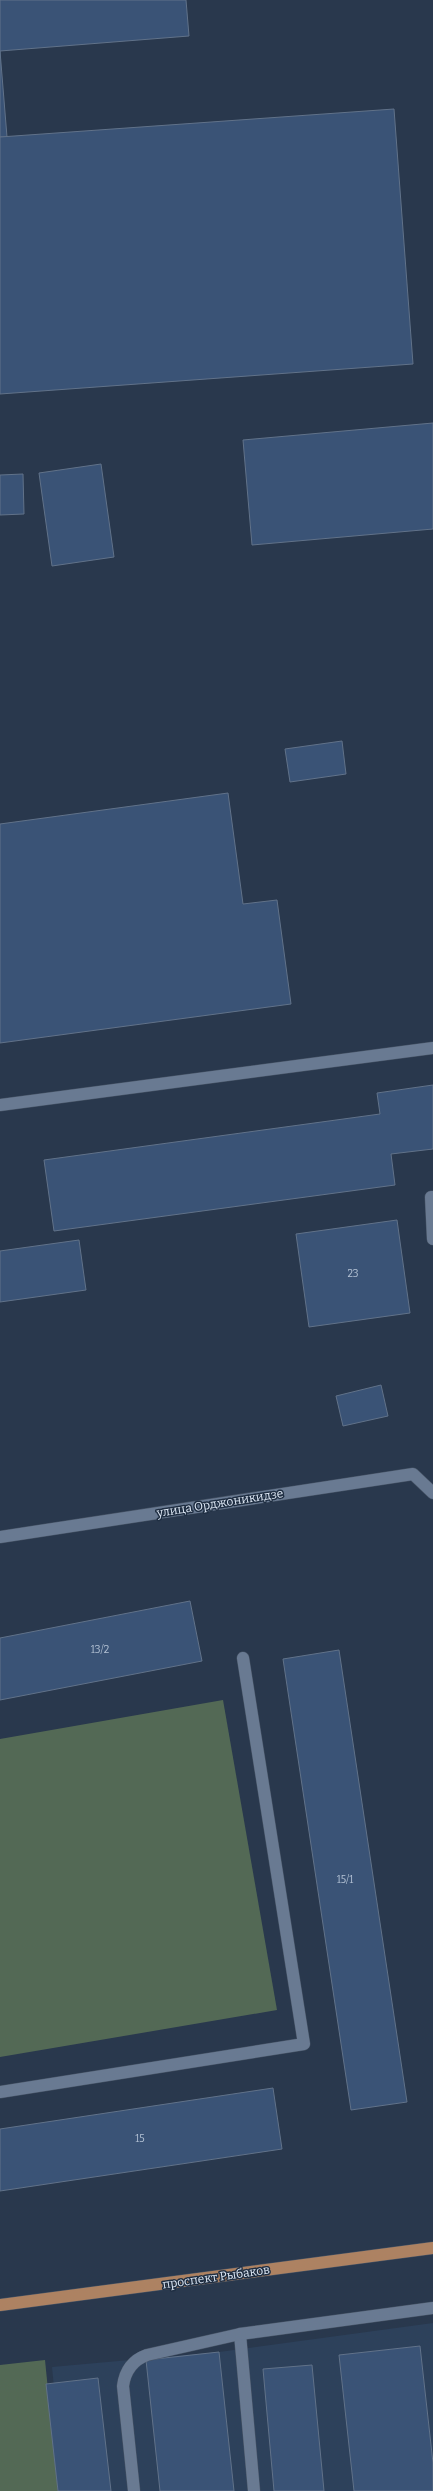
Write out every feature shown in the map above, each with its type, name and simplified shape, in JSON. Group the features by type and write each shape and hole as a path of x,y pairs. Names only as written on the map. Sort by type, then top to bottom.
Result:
{"main road":[{"name":"проспект Рыбаков","path":"0,2305 433,2248"}],"street":[{"path":"0,1105 433,1048"},
{"path":"433,1197 430,1197 433,1239"},
{"name":"улица Орджоникидзе","path":"0,1537 413,1474 433,1493"},
{"path":"0,2092 304,2044 243,1658"},
{"path":"134,2491 122,2386 131,2365 135,2360 147,2355 240,2334 433,2308"},
{"path":"240,2334 254,2491"}],"shaded area":[{"path":"433,2323 433,2491 64,2491 52,2367 219,2352"}],"green space":[{"path":"223,1700 277,2010 0,2057 0,1739"},
{"path":"45,2360 58,2491 0,2491 0,2365"}],"building":[{"path":"0,0 186,0 189,36 0,51"},
{"path":"0,51 7,137 0,137"},
{"path":"394,109 413,364 0,394 0,137"},
{"path":"433,423 433,529 252,545 243,440"},
{"path":"101,464 114,557 52,566 39,473"},
{"path":"23,474 24,514 0,515 0,475"},
{"path":"342,741 346,774 290,782 285,749"},
{"path":"228,793 243,904 277,900 291,1004 0,1043 0,824"},
{"path":"433,1085 433,1149 391,1154 395,1185 54,1231 44,1160 380,1114 377,1093"},
{"path":"397,1220 410,1313 309,1327 296,1234"},
{"path":"79,1240 86,1290 0,1302 0,1251"},
{"path":"381,1385 388,1416 343,1426 336,1396"},
{"path":"190,1601 202,1661 0,1700 0,1638"},
{"path":"339,1650 407,2102 351,2110 283,1659"},
{"path":"273,2088 282,2149 0,2191 0,2129"},
{"path":"420,2346 433,2463 433,2491 354,2491 339,2355"},
{"path":"219,2352 234,2491 160,2491 146,2360"},
{"path":"312,2365 324,2491 274,2491 263,2369"},
{"path":"98,2378 111,2491 58,2491 46,2384"}]}
